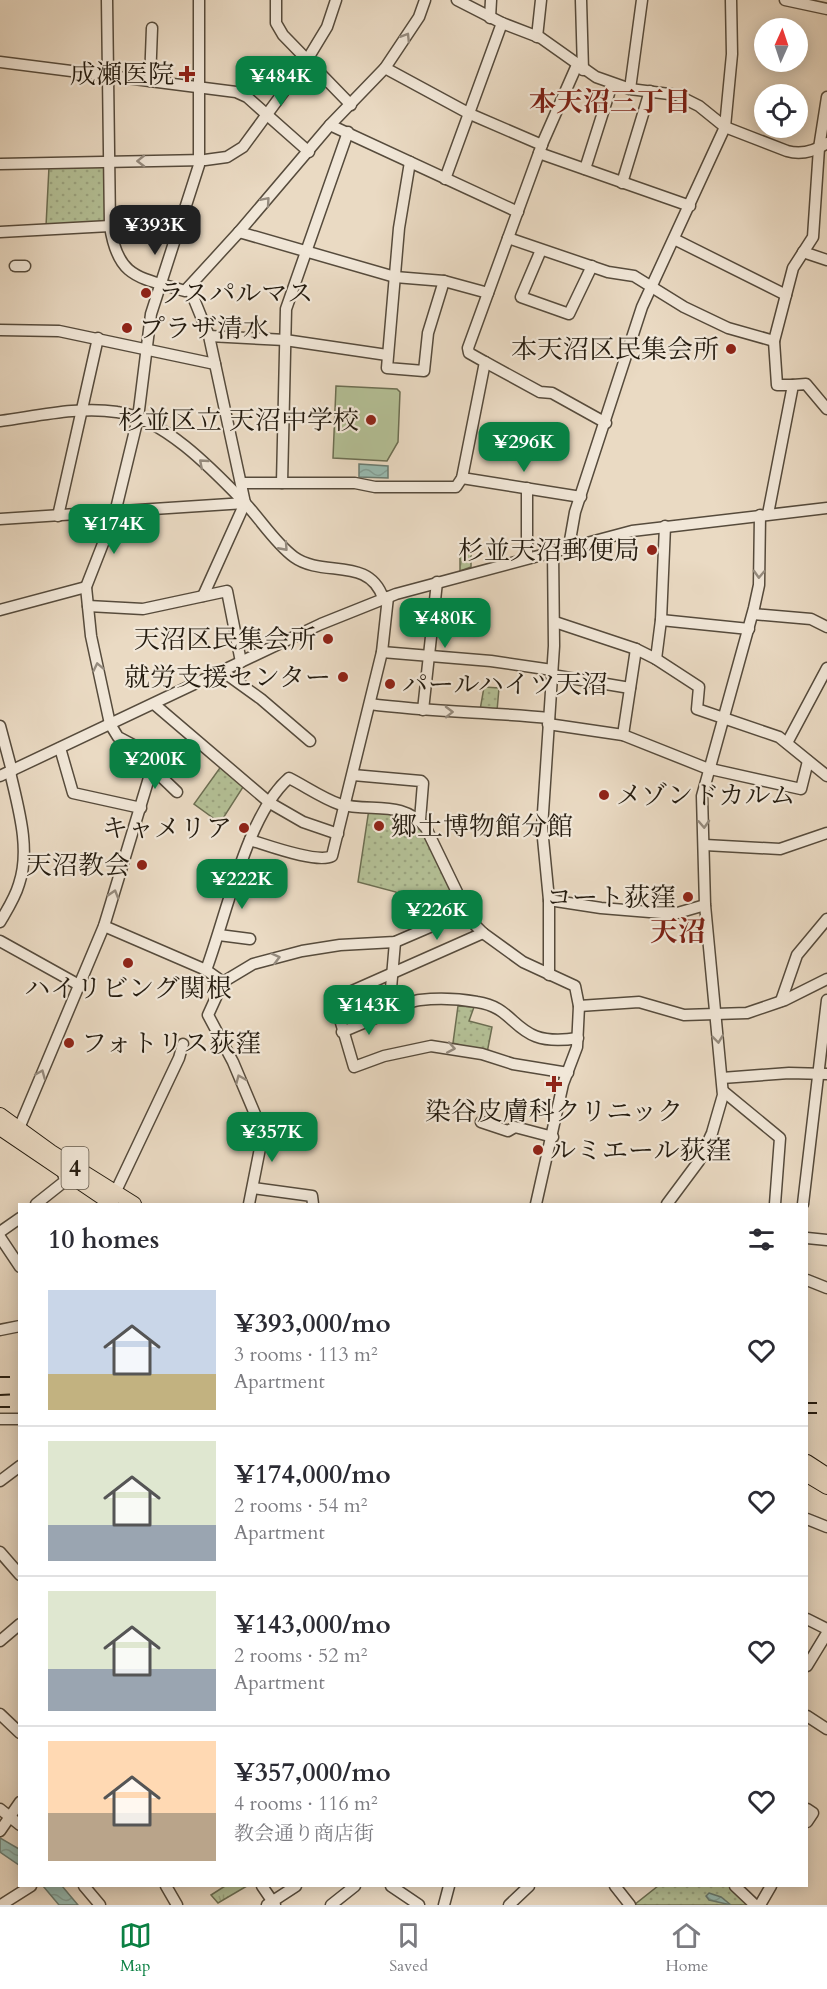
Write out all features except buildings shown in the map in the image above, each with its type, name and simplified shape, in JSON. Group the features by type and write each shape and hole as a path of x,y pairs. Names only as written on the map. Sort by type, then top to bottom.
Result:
{"main road":[{"name":"4","path":"0,1115 113,1199"},
{"name":"4","path":"0,1128 63,1173 113,1199 130,1203"},
{"path":"808,1463 827,1475"},
{"path":"808,1475 827,1487"}],"street":[{"path":"108,0 110,226 114,249 121,263 133,274 161,284 187,289"},
{"path":"177,792 152,768 137,747 117,737 110,724 91,636 86,587 115,513 138,418 151,314 200,160 199,0"},
{"path":"276,0 276,23 283,35 351,105"},
{"path":"0,164 200,160 221,159 235,153 307,60 327,27 336,0"},
{"path":"187,289 309,152 330,124 385,68 417,20 425,0"},
{"path":"457,0 490,18 537,37 580,68 612,84 630,89 677,95 699,106 725,127 797,154 823,146"},
{"path":"490,18 491,0"},
{"path":"537,37 541,0"},
{"path":"581,0 580,68 541,149 468,348 469,353 540,392 552,393 606,423"},
{"path":"630,89 642,0"},
{"path":"569,546 580,497 651,286 725,127 732,54 731,0"},
{"path":"785,0 827,9"},
{"path":"445,179 502,23"},
{"path":"150,81 152,28"},
{"path":"0,62 199,86 242,94 309,152"},
{"path":"385,68 470,114 585,169 690,206"},
{"path":"585,169 612,84"},
{"path":"622,183 650,91"},
{"path":"827,97 813,237 810,246 796,260 774,341 777,385 806,384 827,409"},
{"path":"330,124 518,212"},
{"path":"282,483 286,309 348,132"},
{"path":"410,162 395,278 387,368 424,371 428,333 444,281"},
{"path":"0,232 110,226"},
{"path":"239,232 395,278 444,281 488,293"},
{"path":"508,238 592,266 634,276 684,307 728,328 774,341"},
{"path":"674,239 786,295"},
{"path":"541,250 521,297 569,314 592,266"},
{"path":"803,252 827,260"},
{"path":"187,289 209,336 245,503 203,596"},
{"path":"0,330 59,331 215,364"},
{"path":"209,336 285,340 387,355"},
{"path":"58,516 98,338"},
{"path":"242,486 282,483 355,483 375,487 456,488 462,478 485,362"},
{"path":"668,1203 699,1161 712,1133 723,1091 705,905 702,796 753,614 759,585 764,515 793,385"},
{"path":"0,421 80,411 120,412 138,418 180,443 245,503 297,559 357,571 375,582 386,598 382,652 332,856 326,859 250,840"},
{"path":"462,478 580,497"},
{"path":"527,488 527,558"},
{"path":"0,519 245,503"},
{"path":"7,773 241,662 386,598 553,550 664,526 827,508"},
{"path":"656,659 661,620 664,526"},
{"path":"549,975 549,900 542,828 555,622 553,550"},
{"path":"423,710 436,582"},
{"path":"0,610 86,587"},
{"path":"88,606 143,609 226,591 241,662"},
{"path":"753,614 811,619 827,627"},
{"path":"661,620 749,629"},
{"path":"555,622 656,659 699,687 697,709 779,737 827,776"},
{"path":"623,735 636,650"},
{"path":"382,652 430,656 552,673 630,688"},
{"path":"788,743 827,668"},
{"path":"222,671 261,699 310,741"},
{"path":"816,690 827,696"},
{"path":"154,704 270,803 303,822 338,834"},
{"path":"370,704 548,721 589,728 623,735 709,769 801,789 808,761"},
{"path":"0,726 7,773 21,827 23,868 15,897 0,922"},
{"path":"60,748 73,793 141,808"},
{"path":"20,1142 18,1128 104,926 152,768"},
{"path":"353,775 421,781 423,783 420,820 471,921 483,933 523,962 549,975 566,980 574,986 579,1006 578,1038 557,1111 553,1137 536,1203"},
{"path":"206,970 250,840 278,787 289,778 345,805 402,810 420,820"},
{"path":"705,845 780,849 827,833"},
{"path":"549,900 601,908 674,914 705,905"},
{"path":"249,1203 263,1133 233,1062 208,1015 222,988 253,964 302,951 340,945 395,942 466,911"},
{"path":"781,1001 797,955 827,919"},
{"path":"104,926 206,970 222,988"},
{"path":"483,933 334,999 354,1067 384,1056 431,1046 482,1054 513,1064 568,1072"},
{"path":"219,935 250,939"},
{"path":"0,941 79,985"},
{"path":"395,942 390,1000 393,1005 423,999 477,1002 492,1006 517,1027 538,1039 551,1041 578,1038"},
{"path":"579,1006 639,1002 684,1015 747,1013 781,1001 827,979"},
{"path":"803,1203 822,1073 827,1000"},
{"path":"342,1032 386,1014"},
{"path":"113,1199 179,1058 183,1044"},
{"path":"722,1078 822,1073"},
{"path":"723,1091 780,1138 775,1203"},
{"path":"481,1122 508,1131 515,1127 553,1137"},
{"path":"37,1203 64,1181 63,1173"},
{"path":"253,1188 312,1196 313,1203"},
{"path":"0,1233 18,1220"},
{"path":"0,1238 18,1264"},
{"path":"808,1238 827,1240"},
{"path":"808,1280 827,1288"},
{"path":"0,1330 18,1326"},
{"path":"0,1419 18,1419"},
{"path":"0,1481 18,1468"},
{"path":"808,1519 827,1527"},
{"path":"1,1556 18,1573"},
{"path":"808,1620 827,1631 808,1664"},
{"path":"0,1641 18,1626"},
{"path":"0,1714 18,1731"},
{"path":"808,1717 827,1729"},
{"path":"0,1831 18,1805"},
{"path":"0,1809 18,1823"},
{"path":"808,1810 813,1813 808,1820"},
{"path":"1,1904 29,1887"},
{"path":"85,1887 100,1905"},
{"path":"167,1887 177,1905"},
{"path":"262,1887 271,1904 295,1887"},
{"path":"331,1905 354,1887"},
{"path":"392,1887 418,1905"},
{"path":"445,1902 449,1887"},
{"path":"509,1905 528,1887"},
{"path":"616,1887 630,1905"},
{"path":"736,1887 755,1905"},
{"path":"760,1905 770,1887"}],"green space":[{"path":"49,167 108,167 107,221 46,226"},
{"path":"336,386 397,389 400,392 398,442 387,461 333,458"},
{"path":"460,553 471,553 471,567 460,571"},
{"path":"484,687 499,688 497,711 480,710"},
{"path":"222,765 245,784 220,823 194,804"},
{"path":"369,809 388,810 418,821 462,909 416,931 404,907 399,907 396,892 358,882"},
{"path":"458,1006 474,1007 469,1021 492,1027 487,1053 453,1043"},
{"path":"223,1887 245,1887 218,1903 211,1895"},
{"path":"657,1887 733,1887 750,1905 634,1905"}],"water":[{"path":"359,464 388,466 388,478 359,477"},
{"path":"0,1838 18,1848 18,1864 0,1852"},
{"path":"44,1887 63,1887 78,1905 59,1905"},
{"path":"709,1893 721,1897 731,1905 709,1900 706,1896"}],"railway":[{"path":"0,1377 18,1377"},
{"path":"0,1395 18,1394"},
{"path":"808,1403 827,1403"},
{"path":"0,1407 18,1407"},
{"path":"808,1413 827,1413"}],"place":[{"name":"成瀬医院","path":"187,74"},
{"name":"ラスパルマス","path":"146,293"},
{"name":"プラザ清水","path":"127,328"},
{"name":"本天沼区民集会所","path":"731,349"},
{"name":"杉並区立 天沼中学校","path":"371,420"},
{"name":"杉並天沼郵便局","path":"652,550"},
{"name":"天沼区民集会所","path":"328,639"},
{"name":"就労支援センター","path":"343,677"},
{"name":"パールハイツ天沼","path":"390,684"},
{"name":"メゾンドカルム","path":"604,795"},
{"name":"郷土博物館分館","path":"379,826"},
{"name":"キャメリア","path":"244,828"},
{"name":"天沼教会","path":"142,865"},
{"name":"コート荻窪","path":"688,897"},
{"name":"ハイリビング関根","path":"128,963"},
{"name":"フォトリス荻窪","path":"69,1043"},
{"name":"染谷皮膚科クリニック","path":"554,1084"},
{"name":"ルミエール荻窪","path":"538,1150"}],"district":[{"name":"本天沼三丁目","path":"610,102"},
{"name":"天沼","path":"678,932"}]}
